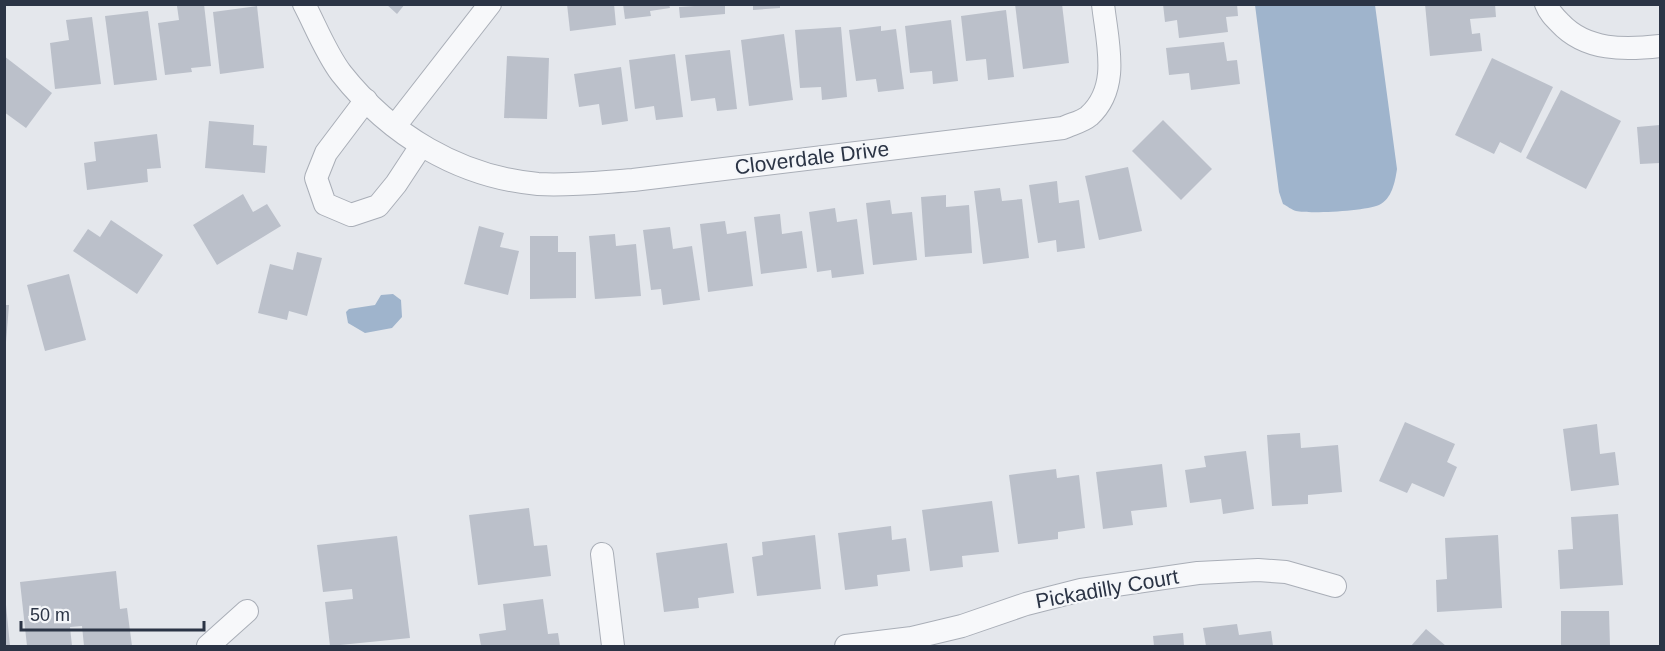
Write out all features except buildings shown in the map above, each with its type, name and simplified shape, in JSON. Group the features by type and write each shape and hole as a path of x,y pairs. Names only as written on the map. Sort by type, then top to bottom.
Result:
{"street":[{"name":"Cloverdale Drive","path":"304,4 340,72 366,100 421,146 450,161 480,172 537,184 570,185 1063,128 1087,117 1104,98 1111,73 1103,4"},
{"path":"395,126 490,4"},
{"path":"1546,4 1548,11 1567,30 1590,43 1617,49 1660,46"},
{"path":"366,100 326,153 316,178 325,204 351,215 378,206 396,184 421,146"},
{"path":"602,554 613,646"},
{"name":"Pickadilly Court","path":"846,646 912,638 962,626 1026,604 1081,590 1198,573 1248,570 1286,572 1335,586"},
{"path":"208,646 247,611"}],"water":[{"path":"1255,5 1375,5 1397,169 1392,190 1387,199 1379,205 1363,209 1303,212 1283,204 1279,192"},
{"path":"393,294 401,300 402,317 392,328 365,333 348,323 346,312 349,309 375,305 381,295"}]}
